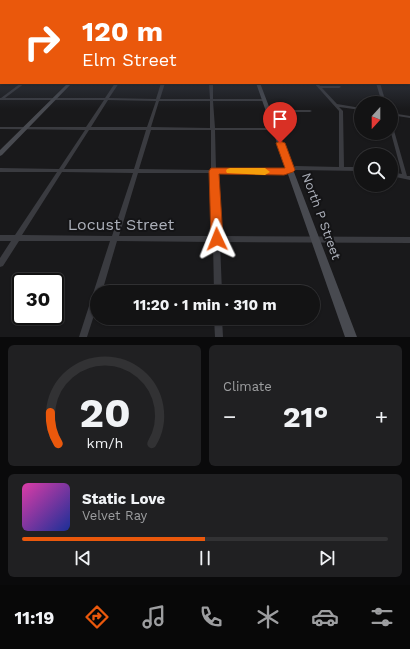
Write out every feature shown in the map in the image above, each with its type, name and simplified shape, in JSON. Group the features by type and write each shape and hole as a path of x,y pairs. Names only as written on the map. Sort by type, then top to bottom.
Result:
{"street":[{"path":"1,100 23,84"},
{"path":"0,154 69,84"},
{"path":"0,264 116,84"},
{"path":"100,285 163,84"},
{"path":"211,84 218,285"},
{"name":"North P Street","path":"258,84 351,337"},
{"path":"378,84 382,96"},
{"path":"317,85 339,87"},
{"path":"317,85 341,111 342,169"},
{"path":"1,100 264,100"},
{"path":"336,105 354,108"},
{"path":"269,112 310,111"},
{"path":"398,115 410,117"},
{"path":"0,128 275,129"},
{"path":"395,140 408,177 398,175"},
{"path":"0,170 284,172 296,168 354,169"},
{"name":"Locust Street","path":"0,238 410,240"},
{"path":"84,337 90,317"},
{"path":"218,325 219,337"}],"slow traffic":[{"path":"230,171 265,172"}],"route":[{"path":"217,239 214,171 284,172 290,170 280,143"}]}
